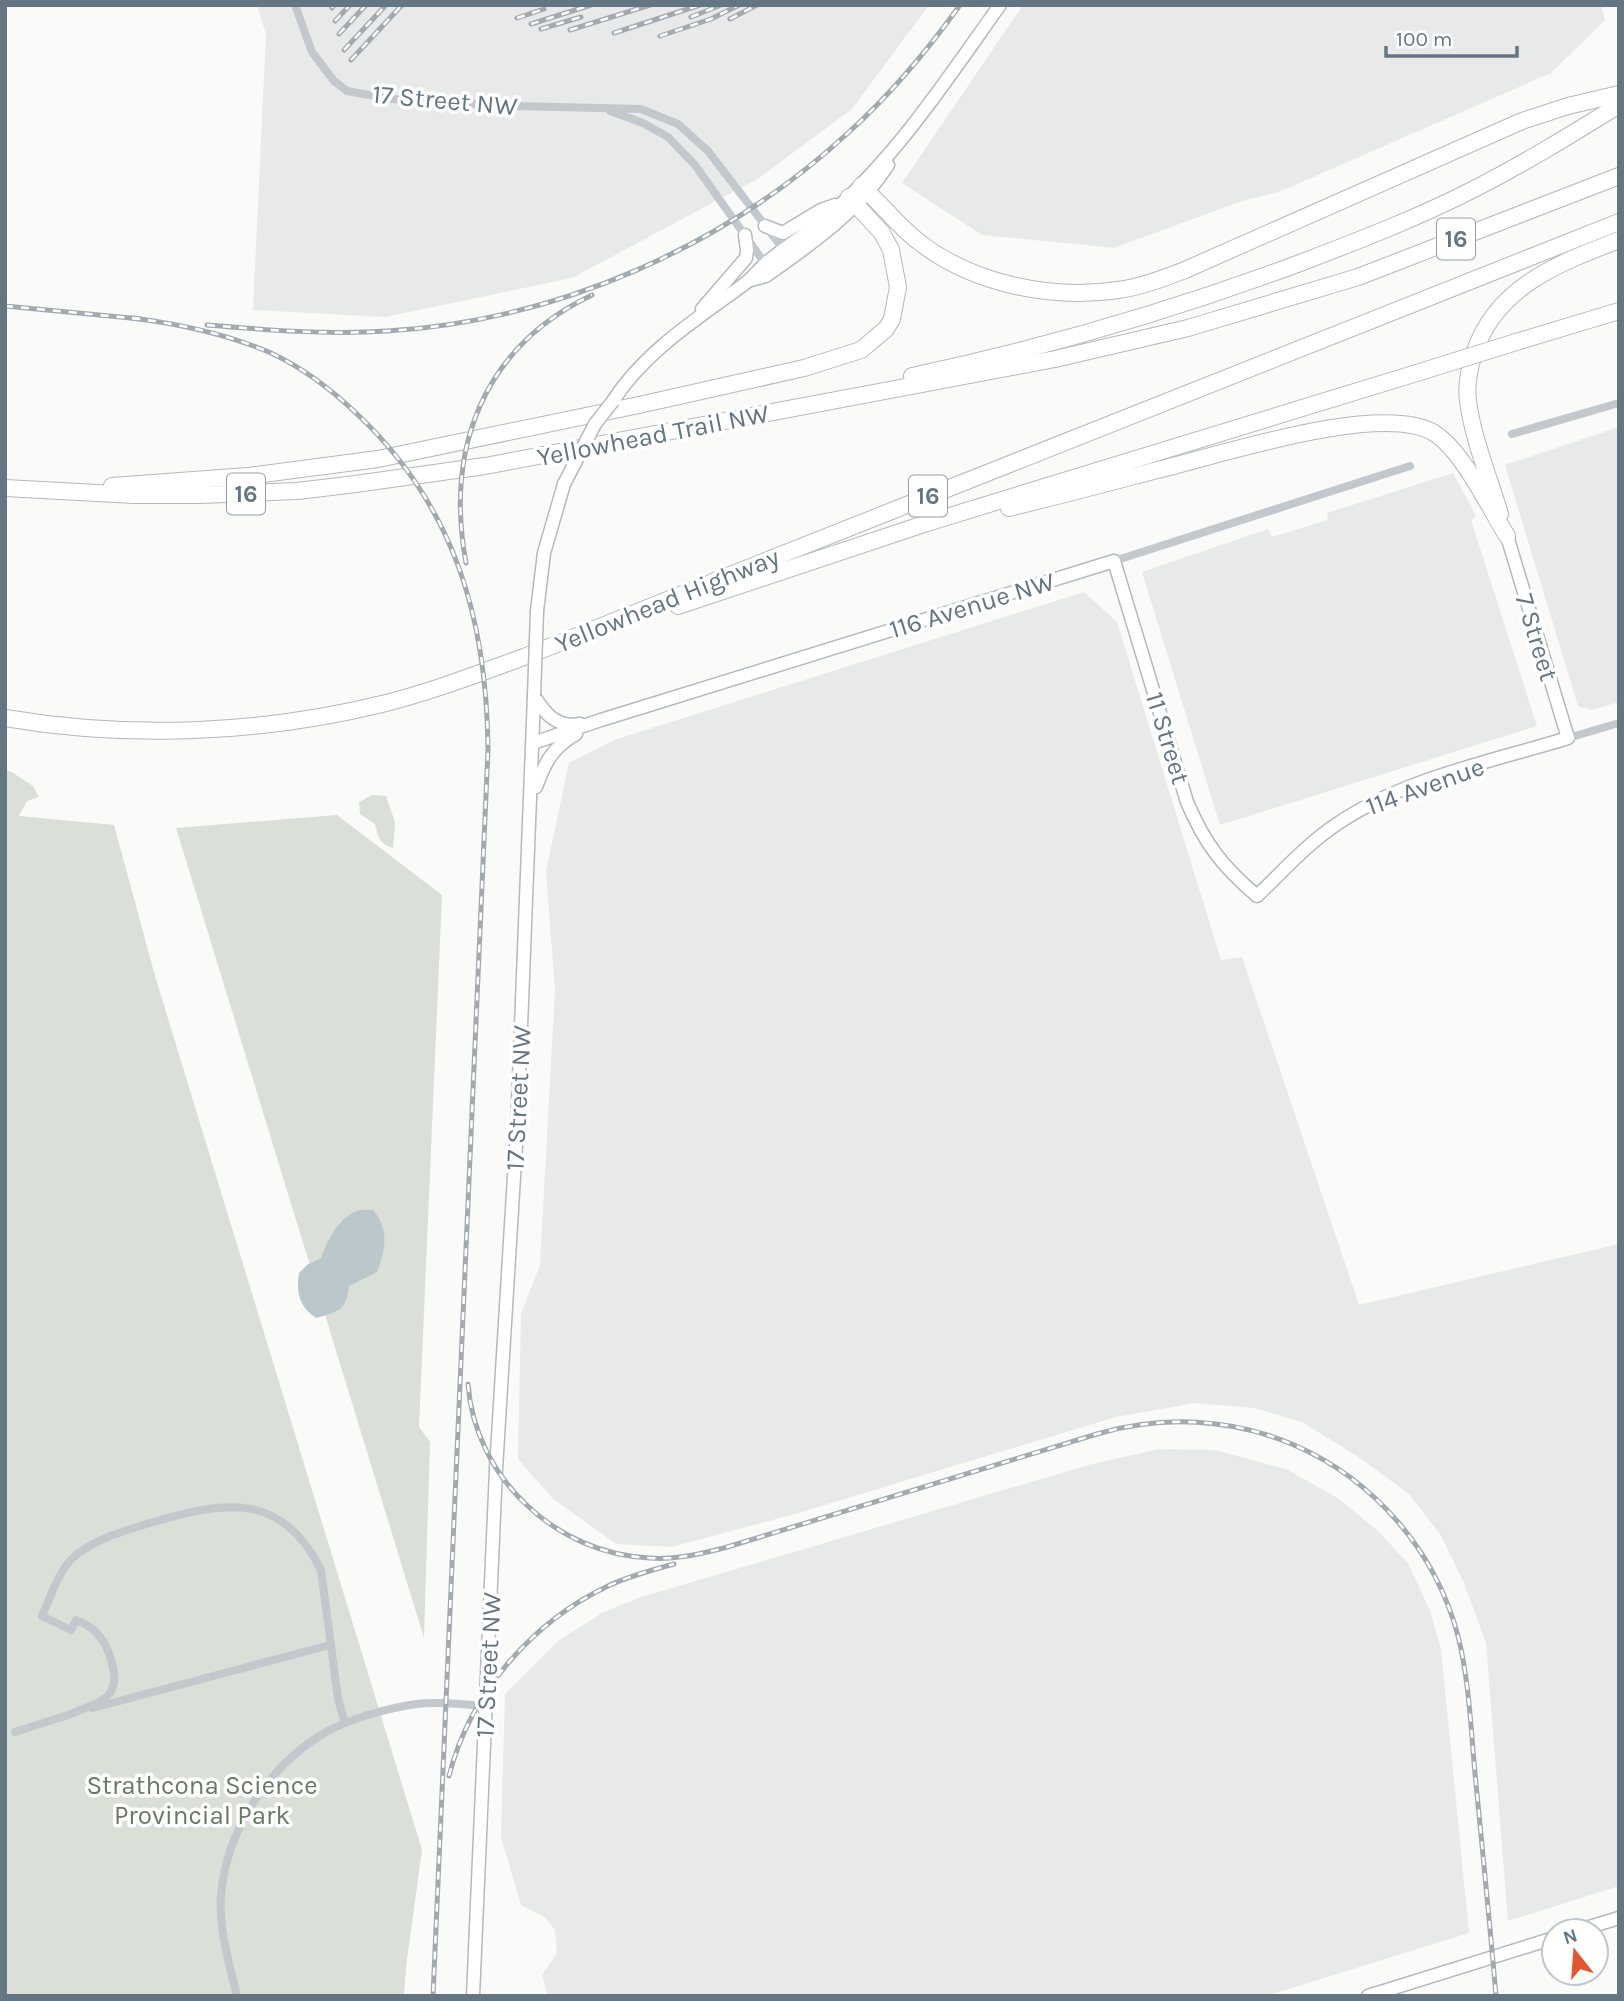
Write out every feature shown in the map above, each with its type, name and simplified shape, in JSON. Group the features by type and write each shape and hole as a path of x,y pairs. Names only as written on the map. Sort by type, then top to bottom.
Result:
{"highway":[{"path":"864,189 919,242 961,267 1002,281 1054,292 1083,294 1120,290 1185,271 1522,121 1568,106 1619,94"},
{"path":"768,414 870,384 987,360 1091,332 1258,279 1345,246 1440,205 1533,157 1613,108"},
{"name":"Yellowhead Trail NW","path":"5,488 134,495 200,495 297,491 348,485 485,466 1088,353 1188,328 1358,277 1619,176"},
{"path":"50,491 248,476 377,459 804,368 861,350 886,329 892,319 898,287 891,250 882,233 849,202"},
{"name":"Yellowhead Highway","path":"5,718 62,726 149,731 241,728 381,704 414,695 555,645 1619,222"},
{"path":"1507,536 1468,399 1470,366 1477,345 1492,316 1528,282 1563,261 1619,240"},
{"path":"1573,324 1619,304"},
{"path":"555,645 927,523 1619,312"},
{"path":"927,523 985,514 1307,433 1341,427 1388,424 1422,427 1435,433 1446,443 1460,459 1507,536"}],"main road":[{"name":"17 Street NW","path":"473,1996 496,1469 517,1128 537,611 544,553 564,484 595,424 625,384 664,344 787,254 887,168 902,140 1000,5"},
{"path":"765,226 783,233 821,210 849,202"},
{"path":"690,324 746,258 745,235"},
{"name":"7 Street","path":"1507,536 1568,738"},
{"name":"116 Avenue NW","path":"533,743 1114,561"},
{"name":"11 Street","path":"1114,561 1187,802 1210,849 1237,879 1257,896"},
{"path":"534,696 542,709 568,726 601,720"},
{"path":"531,799 545,762 553,751 565,740 601,720"},
{"name":"114 Avenue","path":"1257,896 1306,849 1335,825 1363,807 1431,780 1568,738"},
{"path":"477,1923 482,1996"},
{"path":"1368,1996 1540,1942"}],"street":[{"name":"17 Street NW","path":"295,5 312,52 334,81 347,91 391,99 641,109 678,124 708,151 787,254"},
{"name":"17 Street NW","path":"604,108 643,123 668,137 695,165 768,268"},
{"path":"1512,434 1619,403"},
{"name":"116 Avenue NW","path":"1114,561 1410,466"},
{"name":"114 Avenue","path":"1568,738 1619,723"},
{"path":"71,1714 108,1695 113,1687 114,1674 110,1657 96,1632 76,1620 71,1630 42,1616 62,1573 78,1554 115,1534 174,1516 209,1508 228,1507 254,1509 286,1524 302,1538 321,1570 338,1699 345,1724"},
{"path":"15,1732 71,1714 330,1645"},
{"path":"237,1996 223,1934 223,1876 237,1831 248,1810 284,1767 309,1744 345,1724 414,1704 435,1702 486,1706"}],"shaded area":[{"path":"257,5 929,5 852,109 759,178 572,278 385,317 253,310 266,34"},
{"path":"1023,5 1601,5 1605,20 1551,73 1279,192 1242,201 1114,248 982,235 902,183"},
{"path":"1619,427 1619,702 1591,710 1578,706 1505,465"},
{"path":"1453,473 1476,516 1471,520 1537,726 1220,825 1142,572 1268,529 1272,537 1328,520 1327,513"},
{"path":"1084,592 1117,622 1221,960 1242,957 1359,1305 1619,1244 1619,1886 1508,1921 1486,1643 1464,1583 1440,1534 1409,1494 1357,1456 1302,1422 1254,1408 1195,1403 1116,1417 795,1514 672,1547 616,1544 552,1498 518,1459 521,1314 540,1265 555,990 546,871 569,763 617,739"},
{"path":"360,1210 373,1210 382,1225 384,1248 377,1272 349,1286 346,1301 340,1309 316,1318 302,1304 298,1286 299,1273 307,1265 321,1258 341,1222"},
{"path":"1160,1449 1215,1450 1286,1469 1336,1497 1377,1530 1408,1563 1430,1611 1441,1649 1469,1933 1266,1996 548,1996 542,1975 557,1951 555,1930 545,1917 521,1905 501,1837 505,1694 558,1641 602,1613 638,1598 1092,1464"}],"green space":[{"name":"Strathcona Science Provincial Park","path":"5,771 10,771 33,786 39,797 27,801 19,816 114,825 155,976 422,1850 404,1996 5,1996"},
{"path":"372,795 386,796 395,822 393,848 380,839 375,824 360,814 359,802"},
{"path":"337,815 442,895 419,1427 430,1442 424,1638 176,828"}],"railway":[{"path":"335,21 350,5"},
{"path":"339,34 366,5"},
{"path":"344,50 386,5"},
{"path":"351,60 402,5"},
{"path":"531,24 591,5"},
{"path":"570,30 650,5"},
{"path":"614,33 700,5"},
{"path":"691,17 721,5"},
{"path":"660,36 711,19 739,5"},
{"path":"730,19 757,5"},
{"path":"207,325 342,332 387,331 450,324 513,312 575,294 635,271 693,243 748,210 800,173 879,103 960,5"},
{"path":"517,18 544,9"},
{"path":"541,29 581,17"},
{"path":"466,563 461,521 462,480 468,441 480,405 499,372 523,343 554,317 592,295"},
{"path":"5,306 141,319"},
{"path":"132,318 203,331 271,353 317,380 357,414 391,450 419,487 441,526 459,568 472,611 481,656 488,750 433,1996"},
{"path":"468,1384 474,1418 486,1450 504,1479 526,1505 553,1526 583,1542 615,1553 650,1558 678,1557 724,1548 1097,1434 1146,1424 1197,1422 1246,1429 1294,1445 1323,1460 1351,1478 1398,1522 1418,1548 1448,1605 1458,1636 1470,1710 1496,1996"},
{"path":"449,1776 459,1745 488,1689 530,1640 554,1619 608,1586 674,1564"}]}
